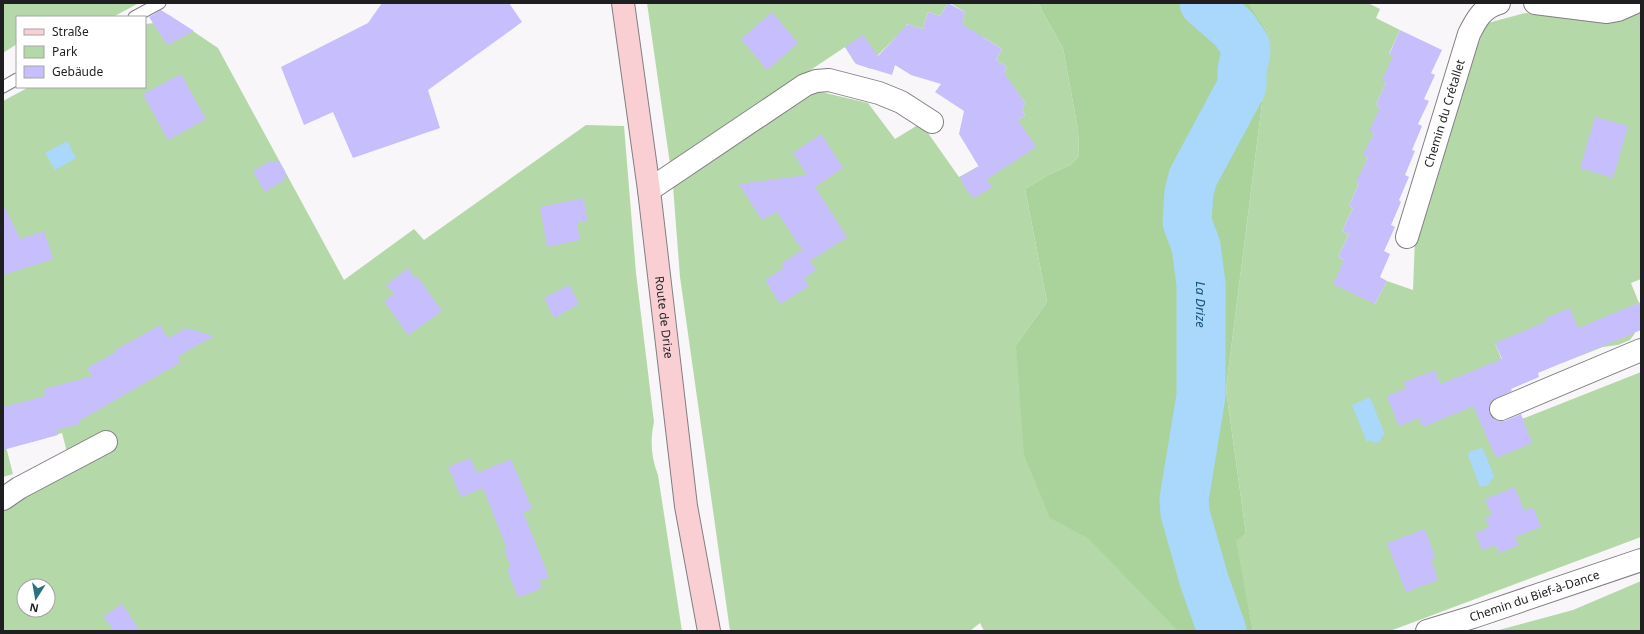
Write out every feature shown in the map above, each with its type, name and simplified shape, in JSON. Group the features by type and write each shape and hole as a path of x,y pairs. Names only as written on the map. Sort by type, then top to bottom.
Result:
{"main road":[{"name":"Route de Drize","path":"623,3 649,190 686,506 709,631"}],"street":[{"name":"Chemin du Crétallet","path":"1407,237 1469,34 1483,11 1493,4 1499,3"},
{"path":"1535,3 1607,12 1618,10 1634,3"},
{"path":"649,190 805,85 816,81 829,80 879,93 901,102 932,122"},
{"path":"1500,409 1641,350"},
{"path":"3,499 19,488 106,442"},
{"name":"Chemin du Bief-à-Dance","path":"1427,631 1641,560"}],"lane":[{"path":"136,16 160,3"},
{"path":"3,87 16,80"}],"green space":[{"path":"3,3 139,3 115,16 16,16 16,45 3,53"},
{"path":"647,3 948,3 940,16 928,12 923,29 907,24 904,40 896,37 874,59 871,69 855,63 845,47 670,164"},
{"path":"950,3 1039,3 1063,48 1078,130 1079,156 1070,165 1048,175 1025,189 1047,302 1016,345 1137,500 1181,631 984,631 980,623 970,631 730,631 680,277 673,186 817,91 868,103 895,139 921,123 959,177 979,166 973,157 985,142 1025,115 1022,110 1025,103 1013,86 1001,93 998,82 1007,67 996,60 1002,49 983,37 975,53 960,29 965,12"},
{"path":"1039,3 1249,3 1267,31 1268,56 1226,389 1246,534 1236,541 1253,631 1178,631 1088,538 1050,518 1024,455 1016,345 1047,302 1025,189 1048,175 1070,165 1079,156 1078,130 1063,48"},
{"path":"1249,3 1368,3 1380,9 1376,18 1400,30 1389,54 1393,56 1386,82 1376,105 1380,107 1374,133 1364,155 1368,158 1357,181 1359,183 1349,206 1353,208 1342,231 1349,234 1338,257 1344,260 1375,304 1387,281 1413,290 1415,238 1484,24 1525,13 1616,21 1641,12 1641,279 1631,283 1639,303 1625,309 1635,333 1630,340 1618,345 1603,347 1562,363 1495,343 1503,363 1501,393 1497,402 1483,407 1494,430 1641,372 1641,537 1390,631 1253,631 1235,541 1246,534 1226,389 1268,56 1267,31"},
{"path":"169,15 218,48 344,280 414,229 424,240 586,125 624,126 636,273 654,422 652,435 653,455 658,475 682,631 3,631 3,506 67,452 62,433 32,442 29,428 3,435 3,101 27,88 146,88 146,24 154,23"},
{"path":"3,435 13,474 3,477"},
{"path":"1641,581 1641,631 1495,631 1573,610"}],"water":[{"path":"67,141 76,158 55,170 45,153"},
{"path":"1370,397 1385,435 1381,436 1381,440 1376,443 1370,440 1367,442 1352,405"},
{"path":"1481,448 1483,449 1494,476 1488,485 1482,487 1479,485 1468,455 1469,452"}],"building":[{"path":"382,3 509,3 522,22 428,90 440,128 353,158 333,112 304,125 281,67 368,23"},
{"path":"948,3 965,12 962,24 1002,49 996,60 1007,67 1004,72 1025,103 1022,110 1025,115 1018,120 1036,147 987,179 992,187 973,199 959,178 979,166 959,134 964,111 935,92 941,84 911,75 895,65 892,75 856,64 845,47 863,35 878,56 908,24 923,29 928,12 940,16"},
{"path":"161,10 194,31 167,45 149,17"},
{"path":"772,12 798,43 767,70 741,39"},
{"path":"1400,30 1442,50 1431,73 1435,75 1424,99 1429,101 1418,124 1422,126 1412,150 1415,151 1405,175 1409,177 1399,200 1401,202 1391,225 1395,227 1384,251 1390,254 1380,277 1387,281 1375,304 1333,284 1344,260 1338,257 1349,234 1342,231 1353,208 1349,206 1359,183 1356,181 1368,158 1363,155 1374,133 1369,131 1380,107 1376,105 1386,82 1382,80 1393,56 1389,55"},
{"path":"181,74 206,119 168,140 143,94"},
{"path":"1595,117 1628,126 1613,178 1580,168"},
{"path":"821,134 843,168 815,187 847,237 810,261 816,270 804,278 809,286 780,304 765,280 784,268 781,264 802,250 805,254 777,212 762,220 739,184 807,175 793,153"},
{"path":"270,161 279,161 285,171 285,179 265,192 253,171"},
{"path":"583,198 588,220 577,223 580,240 547,247 540,207"},
{"path":"3,204 20,239 44,231 53,259 3,275"},
{"path":"408,268 415,279 418,277 442,311 408,335 384,301 394,294 386,285"},
{"path":"569,285 579,304 554,318 544,298"},
{"path":"1641,302 1641,330 1538,373 1539,377 1511,389 1512,391 1491,401 1489,408 1490,414 1494,419 1505,421 1521,414 1532,443 1496,458 1473,406 1423,427 1419,418 1399,426 1387,396 1406,388 1404,382 1435,370 1440,384 1502,359 1495,343 1545,322 1544,319 1570,308 1578,328"},
{"path":"160,325 168,338 186,328 214,336 178,356 181,362 79,421 80,424 56,430 58,435 3,450 3,407 45,396 44,389 92,376 87,368 116,352 115,350"},
{"path":"470,458 477,473 511,459 532,509 523,512 549,577 539,581 542,588 518,598 507,569 511,567 504,550 507,549 483,488 461,497 448,467"},
{"path":"1515,487 1524,511 1533,507 1541,527 1515,537 1519,545 1499,553 1496,545 1482,550 1475,533 1489,527 1485,518 1492,516 1485,499"},
{"path":"1425,529 1435,557 1431,559 1438,580 1406,592 1387,543"},
{"path":"122,604 140,631 114,631 104,616"}],"waterway":[{"name":"La Drize","path":"1204,3 1234,29 1245,45 1246,52 1242,70 1242,86 1193,177 1189,192 1187,222 1196,246 1201,284 1201,396 1184,499 1185,513 1204,580 1222,631"}]}
